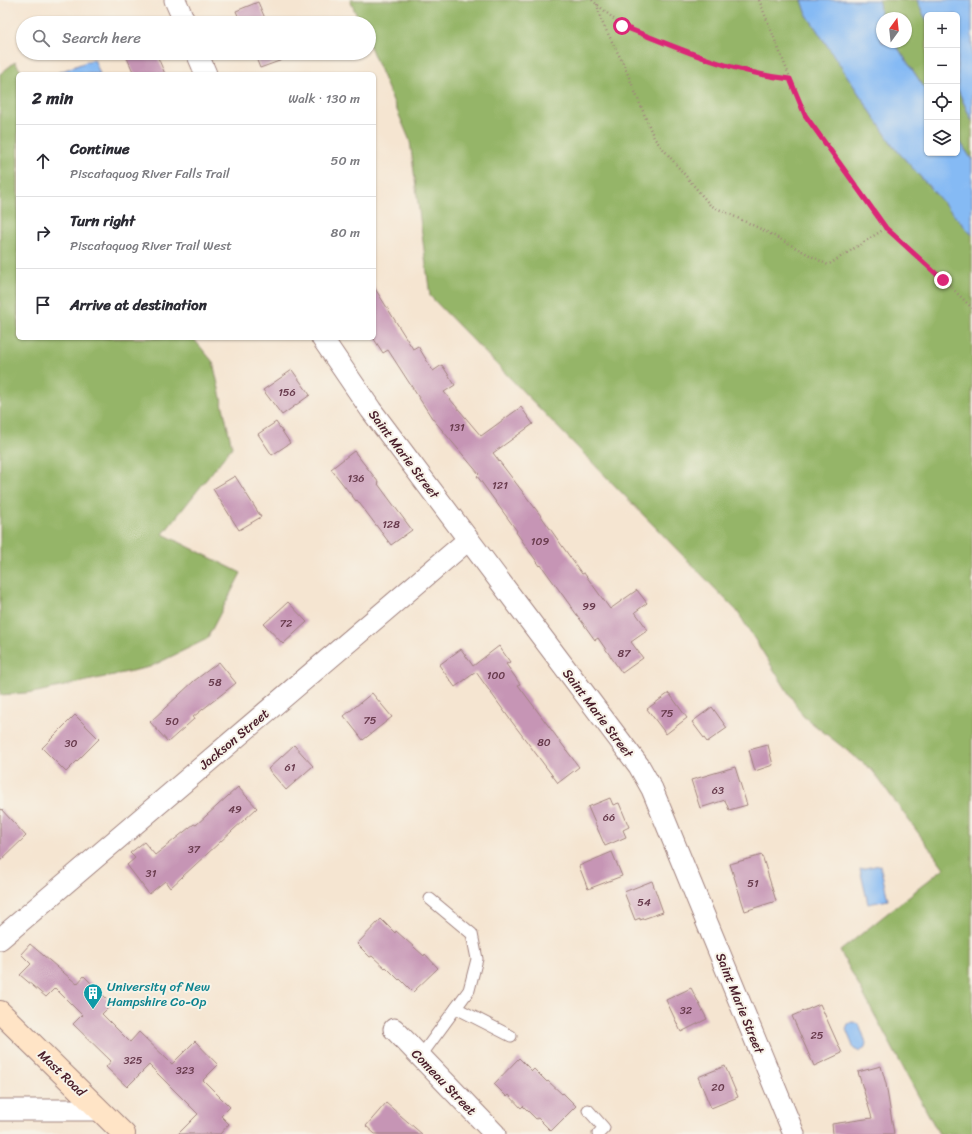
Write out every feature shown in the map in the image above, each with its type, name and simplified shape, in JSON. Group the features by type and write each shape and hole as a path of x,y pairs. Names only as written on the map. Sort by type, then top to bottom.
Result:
{"main road":[{"name":"Mast Road","path":"0,1012 124,1134"}],"street":[{"path":"175,0 181,16"},
{"path":"200,60 205,72"},
{"name":"Saint Marie Street","path":"323,340 371,410 639,766 652,789 794,1134"},
{"name":"Jackson Street","path":"0,939 468,540"},
{"name":"Comeau Street","path":"394,1030 495,1134"},
{"path":"0,1110 99,1110"}],"lane":[{"path":"420,1057 469,990 477,959 472,934 430,899"},
{"path":"456,1008 511,1036"},
{"path":"588,1110 604,1128 598,1134"}],"path":[{"path":"592,0 622,26 715,62 775,78 790,79"},
{"path":"759,0 805,115 886,228 972,308"},
{"path":"597,4 601,20 624,65 654,138 710,205 763,230 828,265 886,228"}],"green space":[{"path":"350,0 802,0 807,15 894,147 972,235 972,1134 939,1134 840,951 944,868 872,770 803,716 737,611 430,296 410,141 376,60 376,16 357,16"},
{"path":"879,0 917,0 924,15 924,87 898,48 912,48 912,12 880,12"},
{"path":"15,62 22,72 16,72 16,340 195,340 213,362 232,447 163,534 241,573 207,639 150,667 37,692 0,695 0,74"},
{"path":"960,95 972,121 972,160 960,142"}],"water":[{"path":"802,0 879,0 880,12 876,12 876,48 898,48 924,87 924,156 960,156 960,142 972,160 972,235 894,147 807,15"},
{"path":"917,0 972,0 972,121 960,95 960,12 924,12 924,15"},
{"path":"94,60 99,72 60,72"},
{"path":"880,865 888,900 868,904 860,869"},
{"path":"852,1022 857,1023 860,1026 866,1043 865,1047 860,1052 854,1049 846,1029 848,1024"}],"building":[{"path":"258,2 264,16 238,16 236,11"},
{"path":"128,60 159,60 164,72 133,72"},
{"path":"257,60 282,60 260,68"},
{"path":"376,290 413,349 418,346 433,371 442,365 455,385 444,392 481,436 521,407 533,424 493,453 541,516 582,574 584,573 610,609 637,590 647,603 635,612 648,630 631,642 643,658 622,673 598,638 595,640 541,565 540,566 516,532 517,531 477,476 479,474 432,418 388,350 383,353 375,340 376,340"},
{"path":"292,370 310,395 282,415 263,390"},
{"path":"276,422 290,443 272,455 258,434"},
{"path":"354,451 379,483 378,484 412,530 391,545 331,469"},
{"path":"235,476 261,517 239,530 213,489"},
{"path":"288,602 307,622 283,644 264,624"},
{"path":"499,646 510,662 506,664 520,684 518,685 579,767 558,783 476,672 455,687 439,665 461,649 473,666"},
{"path":"219,662 236,683 193,717 194,719 168,742 150,722 194,681"},
{"path":"372,693 392,717 363,740 344,716"},
{"path":"669,693 687,718 666,734 647,709"},
{"path":"712,707 727,728 707,742 692,722"},
{"path":"75,715 99,739 66,772 42,748"},
{"path":"294,745 313,766 286,790 268,769"},
{"path":"768,745 773,765 755,771 749,750"},
{"path":"735,767 747,805 729,810 725,800 700,808 691,780"},
{"path":"238,787 257,808 170,888 165,881 149,894 127,865 135,858 130,853 144,842 155,855 194,824 196,825"},
{"path":"610,798 613,805 619,803 629,827 623,830 626,837 605,846 588,807"},
{"path":"0,808 26,836 0,861"},
{"path":"612,852 622,876 588,889 579,866"},
{"path":"762,855 776,901 745,911 730,864"},
{"path":"652,881 663,912 640,920 640,918 635,920 624,892"},
{"path":"381,919 395,933 396,931 424,956 425,954 438,968 413,992 386,967 385,968 372,956 370,957 357,944"},
{"path":"30,944 77,984 84,976 112,1004 102,1014 130,1042 139,1032 172,1064 195,1041 218,1065 203,1080 230,1107 221,1116 229,1124 220,1134 178,1134 198,1114 149,1065 127,1087 106,1067 111,1061 73,1024 82,1015 55,988 46,997 20,975 31,964 21,954"},
{"path":"691,988 707,1019 681,1032 666,1000"},
{"path":"820,1004 842,1053 814,1066 792,1016"},
{"path":"519,1058 532,1071 534,1069 547,1082 548,1081 562,1094 563,1093 576,1106 551,1131 523,1106 521,1108 509,1095 507,1097 494,1084"},
{"path":"725,1066 738,1097 711,1108 698,1077"},
{"path":"881,1066 886,1084 894,1134 833,1134 832,1124 872,1118 858,1072"},
{"path":"386,1103 422,1134 375,1134 366,1126"}],"place":[{"name":"University of New Hampshire Co-Op","path":"93,1010"}],"route":[{"path":"622,26 715,62 775,78 790,79 805,115 886,228 943,280"}]}
